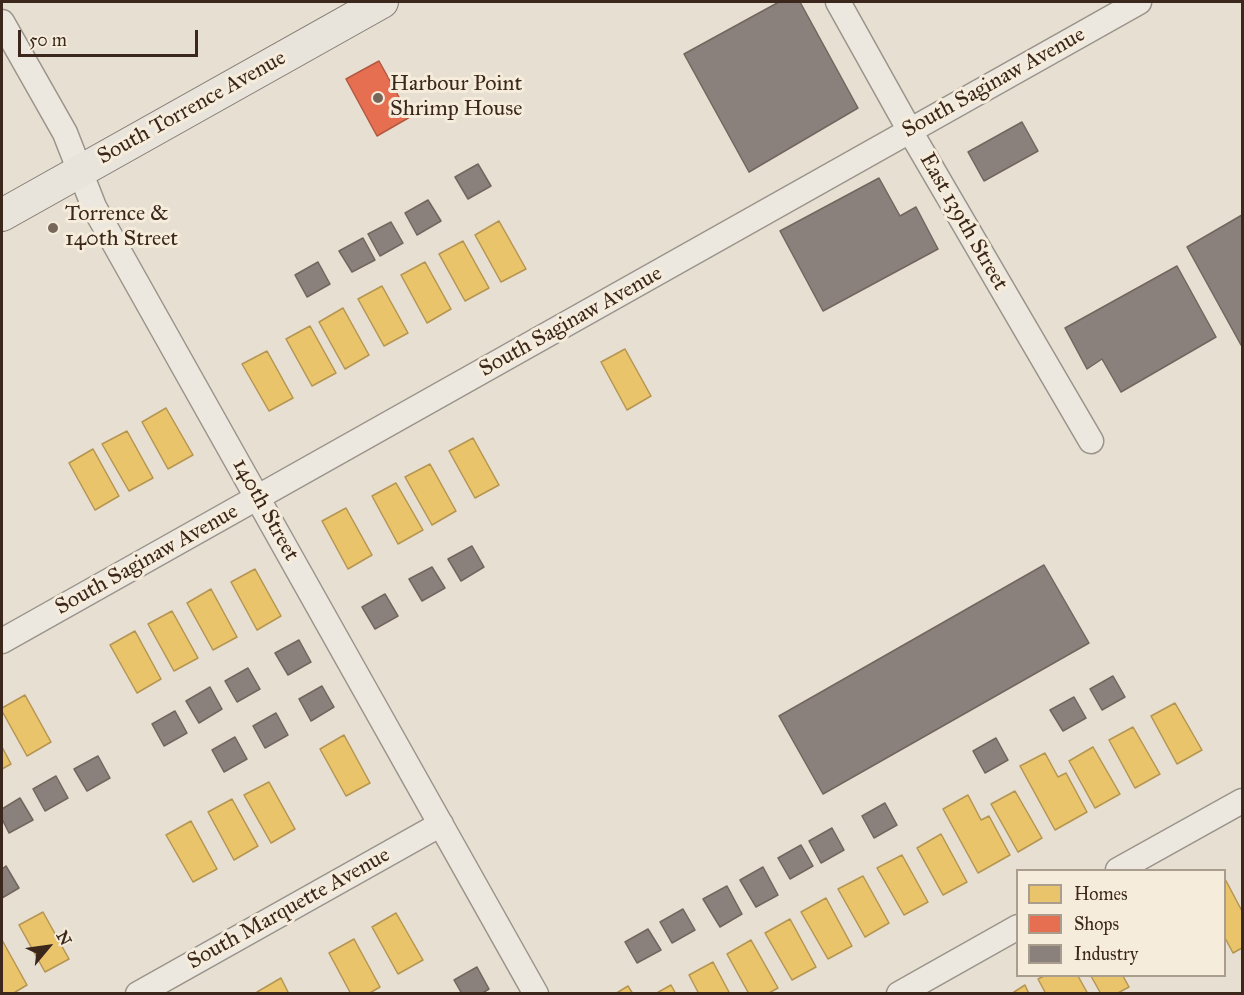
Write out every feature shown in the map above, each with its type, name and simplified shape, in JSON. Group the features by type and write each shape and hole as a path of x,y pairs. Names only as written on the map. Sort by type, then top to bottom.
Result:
{"main road":[{"name":"South Torrence Avenue","path":"2,215 382,2"}],"street":[{"name":"East 139th Street","path":"838,2 910,131 1091,441"},
{"name":"South Saginaw Avenue","path":"2,641 1139,2"},
{"name":"140th Street","path":"2,21 65,133 94,207 536,993"},
{"path":"1120,869 1242,801"},
{"name":"South Marquette Avenue","path":"138,993 441,824"},
{"path":"899,993 1016,928"}],"building: Homes":[{"path":"499,221 526,269 501,282 475,235"},
{"path":"463,241 489,288 465,301 439,254"},
{"path":"425,262 451,309 427,323 401,275"},
{"path":"382,286 408,333 384,346 358,299"},
{"path":"343,308 369,355 345,369 319,322"},
{"path":"310,326 336,373 312,386 286,339"},
{"path":"625,349 651,396 627,410 601,362"},
{"path":"267,351 293,398 269,411 242,364"},
{"path":"166,408 193,455 168,469 142,422"},
{"path":"127,431 153,478 129,491 102,444"},
{"path":"473,438 499,485 475,498 449,451"},
{"path":"93,449 119,496 95,510 69,463"},
{"path":"430,464 456,511 432,525 405,477"},
{"path":"396,483 423,530 398,544 372,496"},
{"path":"346,508 372,555 348,569 322,521"},
{"path":"255,569 281,616 257,630 231,582"},
{"path":"211,589 237,637 213,650 187,603"},
{"path":"172,611 198,658 174,671 148,624"},
{"path":"135,631 161,679 137,693 110,645"},
{"path":"25,695 51,742 27,756 2,711 2,708"},
{"path":"1175,703 1202,750 1177,764 1151,716"},
{"path":"1133,727 1160,774 1135,788 1109,740"},
{"path":"344,735 370,783 346,796 320,749"},
{"path":"2,747 11,764 2,769"},
{"path":"1093,747 1120,794 1095,808 1069,761"},
{"path":"1045,753 1058,777 1066,773 1087,812 1055,830 1020,766"},
{"path":"269,782 295,829 271,843 244,795"},
{"path":"1015,791 1042,838 1018,852 991,804"},
{"path":"968,795 981,820 989,816 1010,855 978,873 943,809"},
{"path":"232,799 258,846 234,860 208,812"},
{"path":"191,821 217,869 193,882 166,835"},
{"path":"941,834 967,882 943,895 917,848"},
{"path":"902,855 928,902 904,915 877,868"},
{"path":"863,876 889,923 865,937 838,889"},
{"path":"1226,881 1242,911 1242,948 1233,953 1226,940"},
{"path":"826,898 852,946 828,959 801,912"},
{"path":"43,912 69,959 45,972 19,925"},
{"path":"396,913 423,960 398,974 372,927"},
{"path":"790,919 816,967 792,980 765,933"},
{"path":"354,939 380,987 368,994 351,994 329,953"},
{"path":"2,940 27,985 12,994 2,994"},
{"path":"751,940 778,988 767,994 749,994 727,954"},
{"path":"713,962 730,994 699,994 689,975"},
{"path":"1042,977 1079,977 1088,994 1046,994 1038,979"},
{"path":"1092,977 1124,977 1129,987 1116,994 1101,994"},
{"path":"281,978 289,994 258,994 257,992"},
{"path":"671,985 676,994 655,994"},
{"path":"1025,985 1029,994 1011,994"},
{"path":"628,986 633,994 615,994"}],"building: Shops":[{"name":"Harbour Point Shrimp House","path":"379,61 410,117 377,136 346,79"}],"building: Industry":[{"path":"779,2 800,2 858,108 749,172 684,54"},
{"path":"1022,122 1038,151 984,181 968,152"},
{"path":"478,164 491,186 468,199 455,177"},
{"path":"879,178 900,216 916,207 938,249 823,311 780,231"},
{"path":"428,200 441,221 417,235 405,213"},
{"path":"1242,215 1242,344 1241,345 1187,247"},
{"path":"391,222 403,243 380,256 368,234"},
{"path":"363,238 375,260 352,272 339,251"},
{"path":"318,262 330,284 307,297 295,275"},
{"path":"1177,266 1216,337 1121,392 1102,359 1087,369 1065,328"},
{"path":"472,546 484,567 461,581 448,559"},
{"path":"1044,565 1089,643 823,794 779,716"},
{"path":"432,567 445,588 422,601 409,579"},
{"path":"385,594 398,616 375,629 362,607"},
{"path":"299,640 311,662 288,675 275,653"},
{"path":"248,668 260,689 237,702 225,681"},
{"path":"1113,676 1125,697 1102,710 1090,689"},
{"path":"322,686 334,707 311,721 299,699"},
{"path":"210,687 222,709 199,723 186,701"},
{"path":"1074,697 1086,718 1063,731 1050,710"},
{"path":"175,711 187,733 164,746 152,724"},
{"path":"276,713 288,735 265,748 253,726"},
{"path":"235,737 247,759 224,772 212,750"},
{"path":"996,738 1008,760 985,773 973,751"},
{"path":"98,756 110,778 87,791 74,769"},
{"path":"56,776 68,798 45,811 33,789"},
{"path":"20,798 33,820 9,833 2,819 2,809"},
{"path":"885,803 897,825 874,838 862,816"},
{"path":"832,828 844,850 821,863 809,841"},
{"path":"801,845 813,866 790,879 778,858"},
{"path":"6,866 19,888 2,898 2,869"},
{"path":"763,867 778,895 756,907 740,880"},
{"path":"727,886 742,914 720,927 703,899"},
{"path":"683,909 695,930 672,943 660,922"},
{"path":"648,929 661,950 637,963 625,942"},
{"path":"477,967 489,989 481,994 462,994 454,980"}],"place":[{"name":"Harbour Point Shrimp House","path":"378,98"},
{"name":"Torrence & 140th Street","path":"53,228"}]}
